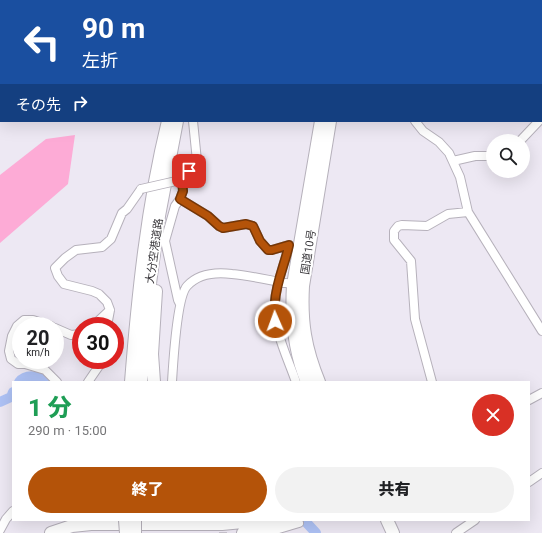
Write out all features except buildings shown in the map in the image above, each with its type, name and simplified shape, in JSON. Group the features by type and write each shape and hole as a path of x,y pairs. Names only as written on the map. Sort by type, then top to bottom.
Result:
{"highway":[{"name":"大分空港道路","path":"131,381 136,315 147,232 161,149 168,122"},
{"name":"大分空港道路","path":"141,381 149,291 159,216 177,122"},
{"name":"国道10号","path":"298,285 321,122"},
{"name":"国道10号","path":"319,381 292,319 330,122"},
{"path":"154,381 152,354 157,279 174,133"},
{"name":"国道10号","path":"300,340 307,381"},
{"path":"121,521 121,533"},
{"path":"126,521 126,533"},
{"path":"135,521 135,533"},
{"path":"225,521 243,528"},
{"path":"51,533 72,526 91,524 222,524 243,528 266,526 283,521"},
{"path":"378,521 384,533"},
{"path":"388,521 394,533"},
{"path":"70,533 78,531 118,529 239,528 266,526"}],"street":[{"path":"109,317 110,310 107,302 99,294 64,284 58,276 55,268 76,250 102,246 111,239 122,213 141,190 179,181 197,161 193,122"},
{"path":"415,122 423,131 439,142 449,153 460,177 468,212 542,330"},
{"path":"527,134 539,122"},
{"path":"453,161 475,156 486,156"},
{"path":"179,181 183,191 175,206 166,241 180,304"},
{"path":"180,199 208,216 223,228 246,224 253,226 260,241 268,250 289,245 278,283 275,301 275,321 296,381"},
{"path":"432,381 416,319 411,261 394,240 394,231 398,226 427,226 448,214 468,212"},
{"path":"172,381 176,330 180,304 185,288 196,279 210,274 233,274 278,283 298,285"},
{"path":"103,317 110,310"},
{"path":"281,341 300,340"},
{"path":"12,341 9,351 12,360"},
{"path":"41,369 45,370 56,381"},
{"path":"89,381 97,369"},
{"path":"530,399 542,393"},
{"path":"530,481 542,473"},
{"path":"1,526 12,512"},
{"path":"456,533 474,521"},
{"path":"266,526 299,523"}],"shaded area":[{"path":"75,135 68,184 0,243 0,175 46,139"}],"waterway":[{"path":"20,381 30,376 43,378 49,381"},
{"path":"0,402 11,397 12,394"},
{"path":"305,521 316,533"}],"tunnel":[{"path":"223,521 223,533"}],"route":[{"path":"189,171 182,180 183,191 180,199 208,216 223,228 240,224 250,224 255,228 260,241 268,250 289,245 278,283 275,301 275,321"}]}
